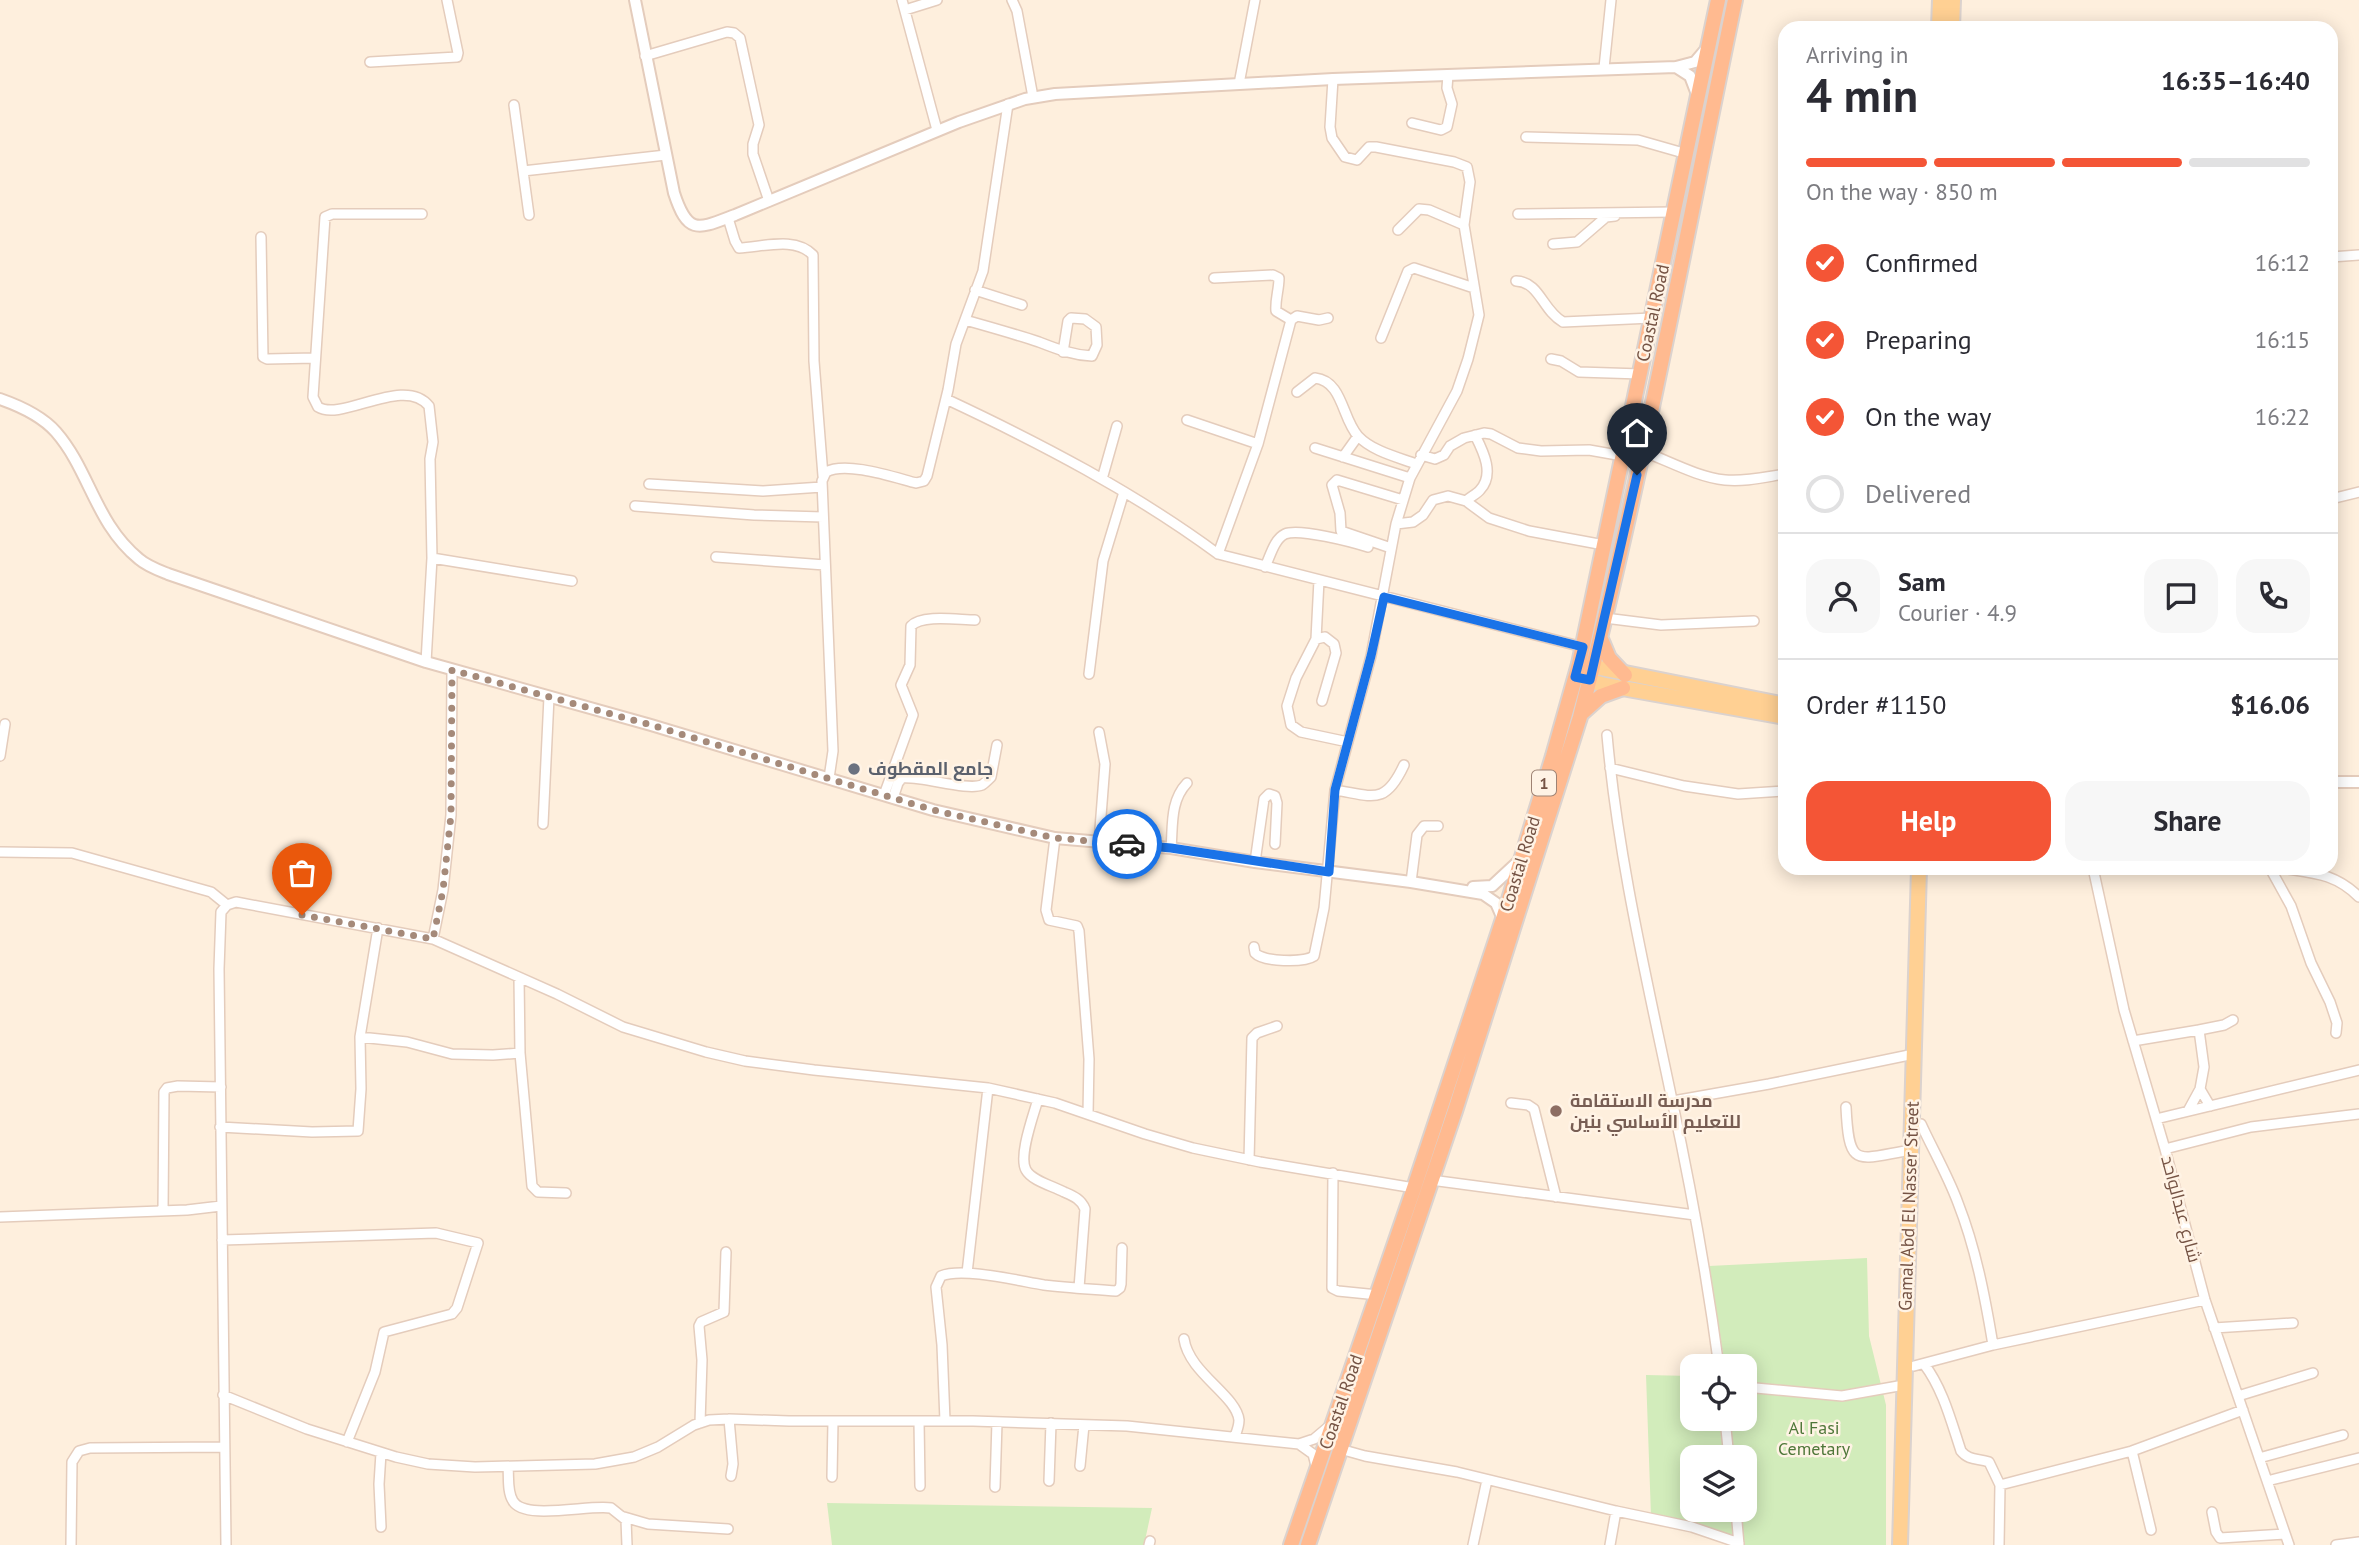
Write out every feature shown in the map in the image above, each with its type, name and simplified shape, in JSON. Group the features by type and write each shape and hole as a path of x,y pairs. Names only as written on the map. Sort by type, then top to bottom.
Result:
{"highway":[{"name":"Coastal Road","path":"1291,1545 1414,1188 1459,1075 1580,717 1583,647 1718,0"},
{"name":"Coastal Road","path":"1308,1545 1431,1180 1503,919 1553,756 1600,637 1642,451 1735,0"},
{"path":"1580,717 1595,701 1624,681 1601,645 1600,637"}],"main road":[{"path":"1939,21 1940,0"},
{"path":"1952,21 1953,0"},
{"path":"1584,672 1778,714"},
{"path":"1624,681 1778,704"},
{"name":"Gamal Abd El Nasser Street","path":"1900,1545 1919,875"},
{"name":"Gamal Abd El Nasser Street","path":"1909,1545 1919,1365 1921,1124 1928,875"}],"street":[{"path":"370,62 457,57 456,38 447,0"},
{"path":"635,0 666,155 681,215 688,223 696,226 728,218 937,130 1034,97 1333,79 1676,66 1695,62 1710,43"},
{"path":"902,0 937,130"},
{"path":"905,10 937,0"},
{"path":"1012,0 1017,11 1034,97"},
{"path":"1238,84 1255,0"},
{"path":"1604,68 1611,0"},
{"path":"645,56 727,32 740,38 760,125 753,144 753,154 769,201"},
{"path":"1676,66 1690,76 1698,98"},
{"path":"1412,124 1441,130 1447,127 1452,103 1447,88 1448,75"},
{"path":"1254,947 1258,956 1263,959 1306,960 1314,956 1329,872 1335,790 1371,656 1396,524 1416,464 1457,391 1479,315 1464,225 1470,182 1467,167 1454,162 1368,147 1357,160 1345,157 1332,138 1330,127 1333,79"},
{"path":"823,476 829,470 840,468 916,483 924,481 946,399 956,344 984,264 1008,104"},
{"path":"514,105 529,215"},
{"path":"1526,137 1638,140 1687,154"},
{"path":"523,171 666,155"},
{"path":"1398,230 1419,209 1429,210 1464,225"},
{"path":"1553,244 1577,242 1606,217 1674,212"},
{"path":"422,214 332,214 326,217 313,397 321,410 331,411 361,402 401,396 418,397 429,407 433,442 430,459 432,558 426,662"},
{"path":"1518,214 1657,214"},
{"path":"728,218 739,248 785,243 807,250 813,255 814,361 823,476 833,751 829,778"},
{"path":"261,237 263,357 315,358"},
{"path":"2338,256 2359,255"},
{"path":"1381,338 1408,271 1420,268 1474,288"},
{"path":"1214,278 1273,275 1279,278 1276,311 1291,320"},
{"path":"1516,281 1527,282 1533,286 1548,310 1563,322 1652,318"},
{"path":"975,290 1022,305"},
{"path":"1218,554 1258,444 1291,320 1297,316 1320,320 1328,318"},
{"path":"965,320 1063,352 1091,356 1097,345 1096,327 1085,318 1071,318 1068,321 1063,352"},
{"path":"1551,359 1561,361 1579,372 1641,374"},
{"path":"1297,392 1315,378 1325,379 1338,396 1352,430 1365,444 1416,464"},
{"path":"0,399 29,411 55,432 81,472 104,519 118,540 141,561 168,574 426,662 933,810 1055,838 1171,848 1255,862 1435,885 1490,897 1496,903 1503,919"},
{"path":"946,399 1102,479 1182,528 1218,554 1583,647"},
{"path":"1186,419 1258,444"},
{"path":"1102,479 1117,426"},
{"path":"1421,455 1435,459 1464,438 1492,434 1518,448 1541,451 1589,450 1623,456"},
{"path":"1466,500 1480,490 1487,473 1486,455 1475,435"},
{"path":"1343,457 1358,436"},
{"path":"1315,448 1410,478"},
{"path":"1642,451 1708,477 1747,480 1778,475"},
{"path":"1391,548 1341,531 1340,513 1332,485 1337,480 1403,500"},
{"path":"649,484 763,491 822,486"},
{"path":"1089,674 1103,561 1124,492"},
{"path":"2338,497 2359,492"},
{"path":"1396,524 1413,522 1423,515 1433,500 1448,496 1466,500 1489,519 1529,531 1604,545"},
{"path":"635,506 823,517"},
{"path":"1265,567 1277,541 1284,534 1295,532 1368,547"},
{"path":"716,557 825,565"},
{"path":"432,558 572,581"},
{"path":"1319,580 1316,639 1296,678 1287,706 1291,725 1301,732 1348,742"},
{"path":"1605,618 1661,625 1754,621"},
{"path":"889,796 913,715 901,685 910,664 911,626 915,621 935,619 975,621"},
{"path":"1316,639 1325,637 1334,644 1336,653 1322,701"},
{"path":"433,939 443,890 451,815 452,670"},
{"path":"544,824 549,697"},
{"path":"0,756 5,724"},
{"path":"1099,732 1105,764 1100,842"},
{"path":"1607,735 1610,768 1637,928 1695,1215 1717,1354"},
{"path":"889,796 902,778 981,785 991,777 997,745"},
{"path":"1335,790 1376,797 1395,784 1404,765"},
{"path":"1610,768 1684,786 1738,794 1778,791"},
{"path":"2338,782 2359,782"},
{"path":"1171,848 1175,801 1186,783"},
{"path":"1255,862 1264,799 1269,794 1275,796 1277,803 1275,844"},
{"path":"1411,881 1417,835 1424,826 1438,826"},
{"path":"1055,838 1046,910 1049,920 1077,926 1079,931 1089,1059 1088,1114"},
{"path":"0,852 53,851 81,855 211,892 227,905"},
{"path":"1435,885 1492,886 1521,859"},
{"name":"شارع عبدالواحد","path":"2095,875 2124,1010 2205,1300 2289,1545"},
{"path":"2274,875 2291,906 2311,963 2330,1002 2337,1023 2336,1033"},
{"path":"2327,875 2348,885 2359,897"},
{"path":"226,1545 220,938 221,912 227,905 236,902 433,939 557,994 623,1027 706,1052 814,1070 988,1088 1038,1099 1193,1148 1414,1188"},
{"path":"220,1127 312,1132 358,1131 361,1089 360,1037 378,928"},
{"path":"519,978 520,1053 533,1186 538,1192 566,1193"},
{"path":"2133,1041 2224,1025 2233,1020"},
{"path":"1249,1160 1252,1038 1257,1033 1277,1026"},
{"path":"2188,1111 2200,1088 2204,1067 2199,1030"},
{"path":"360,1037 407,1042 452,1054 520,1053"},
{"path":"1672,1101 1914,1054"},
{"path":"2156,1119 2359,1070"},
{"path":"163,1211 164,1092 167,1088 178,1086 220,1087"},
{"path":"967,1273 988,1088"},
{"path":"2200,1088 2210,1106"},
{"path":"1038,1099 1023,1162 1027,1172 1074,1197 1085,1209 1079,1288"},
{"path":"1511,1104 1528,1105 1534,1110 1556,1197"},
{"path":"1846,1107 1847,1138 1857,1156 1911,1150"},
{"path":"2165,1149 2251,1127 2359,1114"},
{"path":"1921,1124 1958,1202 1970,1236 1984,1289 1993,1345"},
{"path":"1333,1173 1332,1288 1378,1295"},
{"path":"1431,1180 1695,1215"},
{"path":"0,1217 163,1211 221,1206"},
{"path":"222,1240 436,1233 478,1243 457,1308 452,1314 384,1332 375,1372 347,1442"},
{"path":"945,1421 936,1287 942,1276 953,1272 967,1273 1116,1291 1120,1288 1122,1248"},
{"path":"700,1423 702,1360 699,1326 701,1322 724,1312 726,1252"},
{"path":"1919,1365 1993,1345 2205,1300"},
{"path":"2214,1328 2293,1323"},
{"path":"1184,1339 1188,1355 1233,1406 1239,1417 1235,1437"},
{"path":"1919,1365 1935,1379 1961,1451 1972,1459 1989,1462 2000,1485 1999,1545"},
{"path":"2238,1396 2313,1373"},
{"path":"1757,1388 1842,1396 1904,1385"},
{"path":"223,1395 307,1430 381,1453 428,1464 508,1467 595,1464 634,1457 658,1447 700,1423 729,1419 1127,1426 1299,1444 1314,1439 1334,1423"},
{"path":"2000,1485 2132,1451 2243,1410"},
{"path":"729,1419 733,1464 731,1476"},
{"path":"832,1477 833,1421"},
{"path":"919,1421 920,1486"},
{"path":"995,1487 997,1422"},
{"path":"1049,1481 1051,1423"},
{"path":"1080,1466 1084,1425"},
{"path":"2259,1458 2343,1435"},
{"path":"1299,1444 1313,1454 1317,1470"},
{"path":"71,1545 72,1462 79,1451 90,1448 224,1447"},
{"path":"1340,1449 1457,1472 1692,1527 1739,1544 1737,1522"},
{"path":"2132,1451 2151,1530"},
{"path":"381,1453 381,1527"},
{"path":"2267,1481 2359,1458"},
{"path":"508,1467 512,1501 534,1511 607,1507 624,1517 648,1524 728,1529"},
{"path":"1473,1545 1488,1480"},
{"path":"1610,1545 1616,1511"},
{"path":"2212,1512 2218,1537 2234,1541 2285,1534"},
{"path":"624,1517 627,1525 627,1545"},
{"path":"2336,1545 2359,1542"}],"green space":[{"name":"Al Fasi Cemetary","path":"1867,1258 1869,1336 1886,1405 1886,1545 1730,1545 1694,1522 1757,1522 1757,1445 1680,1445 1680,1520 1651,1516 1646,1375 1680,1376 1680,1431 1757,1431 1757,1354 1723,1354 1709,1266"},
{"path":"827,1503 1152,1508 1144,1545 832,1545"}],"way so far":[{"path":"302,915 433,939 443,890 451,815 452,670 651,725 933,810 1055,838 1127,844"}],"place":[{"name":"جامع المقطوف","path":"854,769"},
{"name":"مدرسة الاستقامة للتعليم الأساسي بنين","path":"1556,1111"}],"route":[{"path":"1127,844 1329,872 1335,790 1384,597 1583,647 1575,677 1590,680 1637,475"}]}
